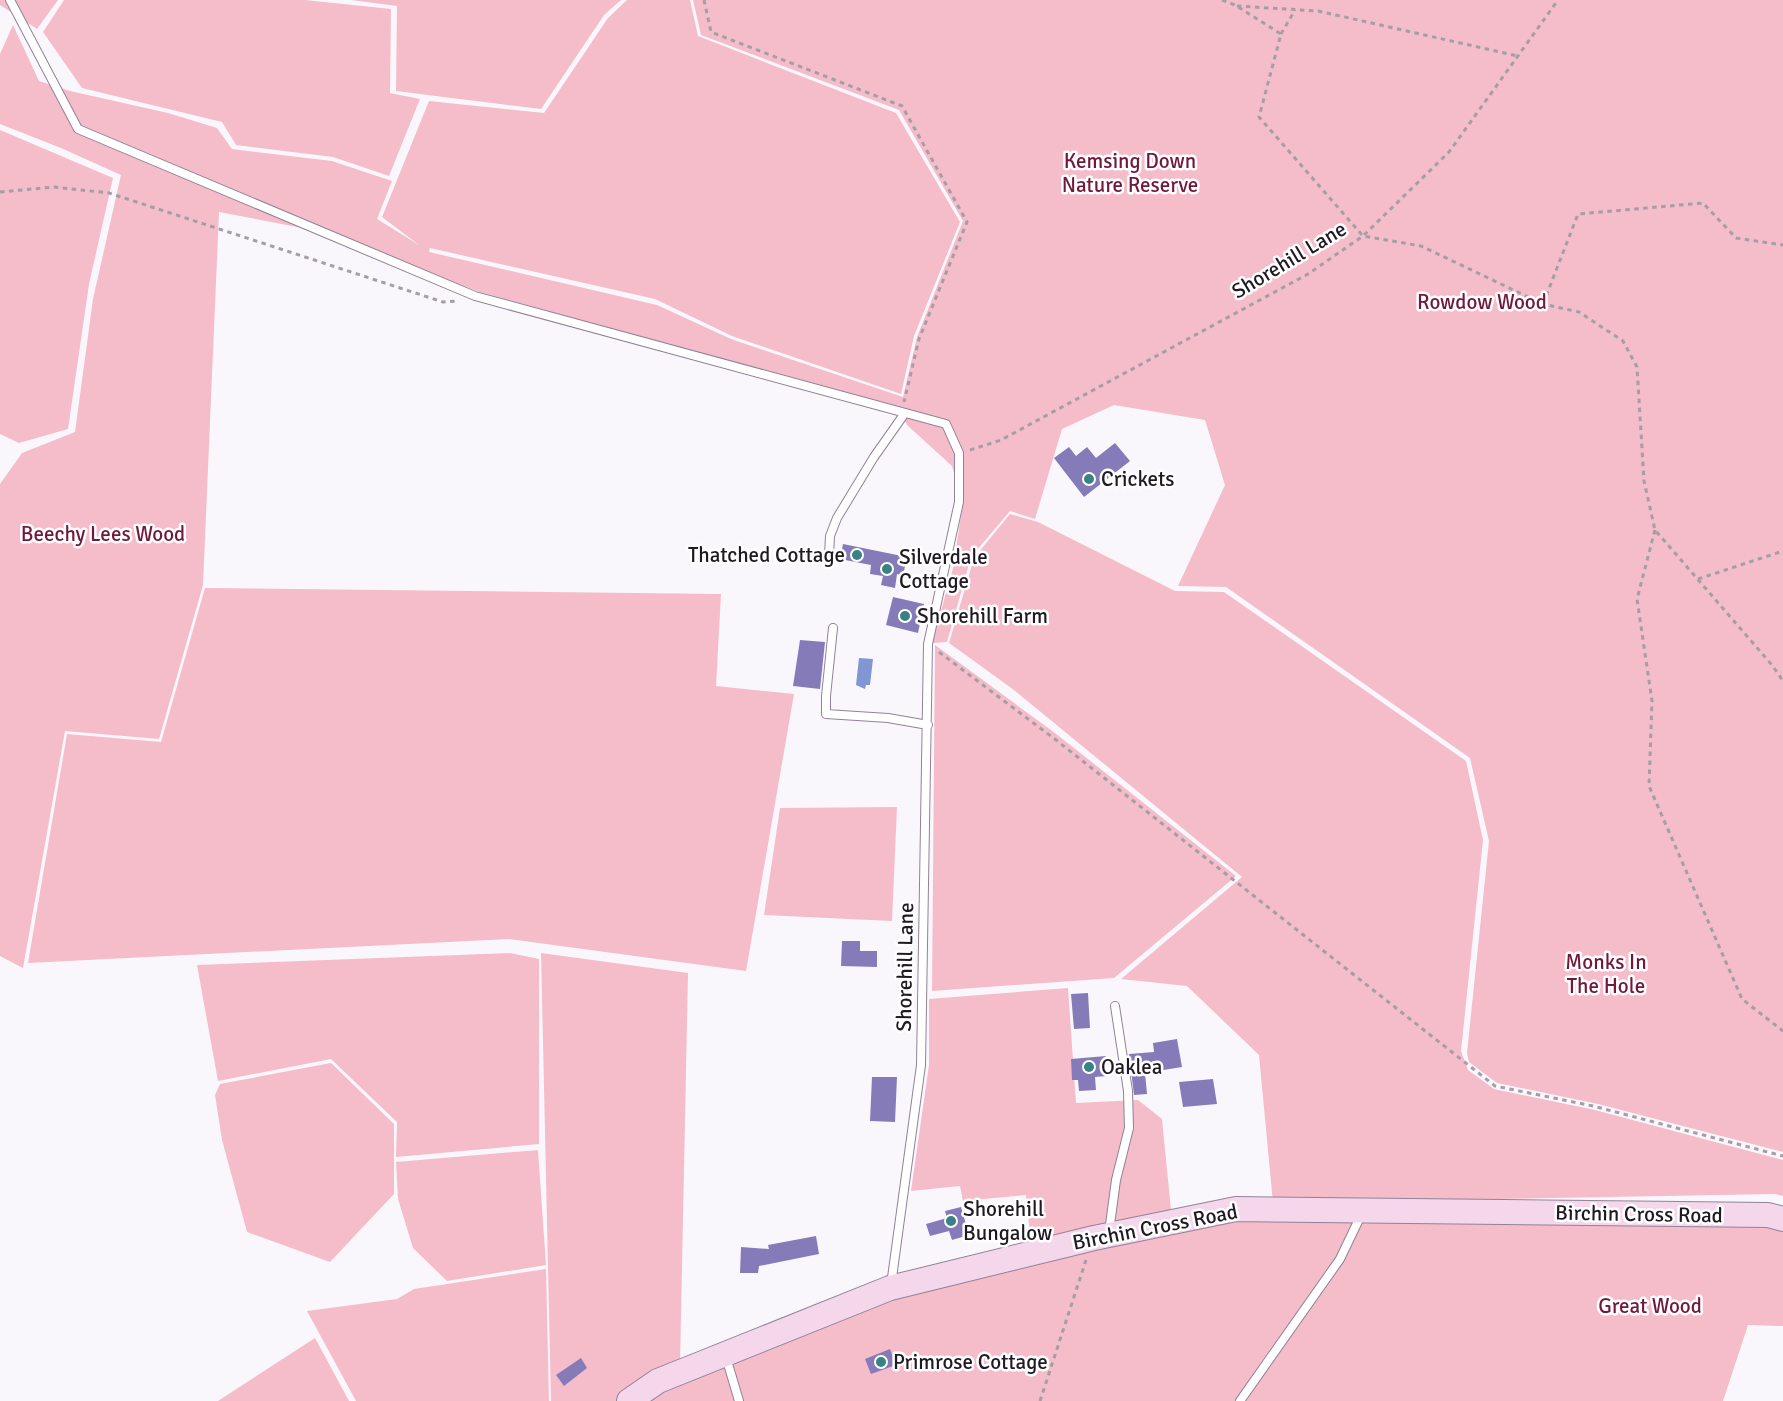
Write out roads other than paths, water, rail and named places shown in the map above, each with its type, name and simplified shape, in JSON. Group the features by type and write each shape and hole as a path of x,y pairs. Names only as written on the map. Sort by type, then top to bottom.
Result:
{"street":[{"name":"Birchin Cross Road","path":"628,1401 658,1381 890,1288 1101,1237 1236,1209 1768,1215 1783,1219"}],"lane":[{"path":"10,0 78,129 475,296 903,413 837,518 830,536 829,556"},
{"name":"Shorehill Lane","path":"890,1288 921,1065 928,644 959,502 959,453 946,424 903,413"},
{"path":"833,628 826,714 888,718 928,725"},
{"path":"1101,1237 1129,1128 1128,1091 1115,1006"},
{"path":"1240,1401 1340,1259 1363,1210"},
{"path":"725,1354 740,1401"}],"water":[{"path":"859,658 873,659 870,685 866,685 865,689 856,685"}],"place":[{"name":"Crickets","path":"1089,479"},
{"name":"Thatched Cottage","path":"857,555"},
{"name":"Silverdale Cottage","path":"887,569"},
{"name":"Shorehill Farm","path":"905,616"},
{"name":"Oaklea","path":"1089,1067"},
{"name":"Shorehill Bungalow","path":"951,1221"},
{"name":"Primrose Cottage","path":"881,1362"}],"park label":[{"name":"Kemsing Down Nature Reserve","path":"1130,173"},
{"name":"Rowdow Wood","path":"1482,302"},
{"name":"Beechy Lees Wood","path":"103,534"},
{"name":"Monks In The Hole","path":"1606,974"},
{"name":"Great Wood","path":"1650,1306"}]}
